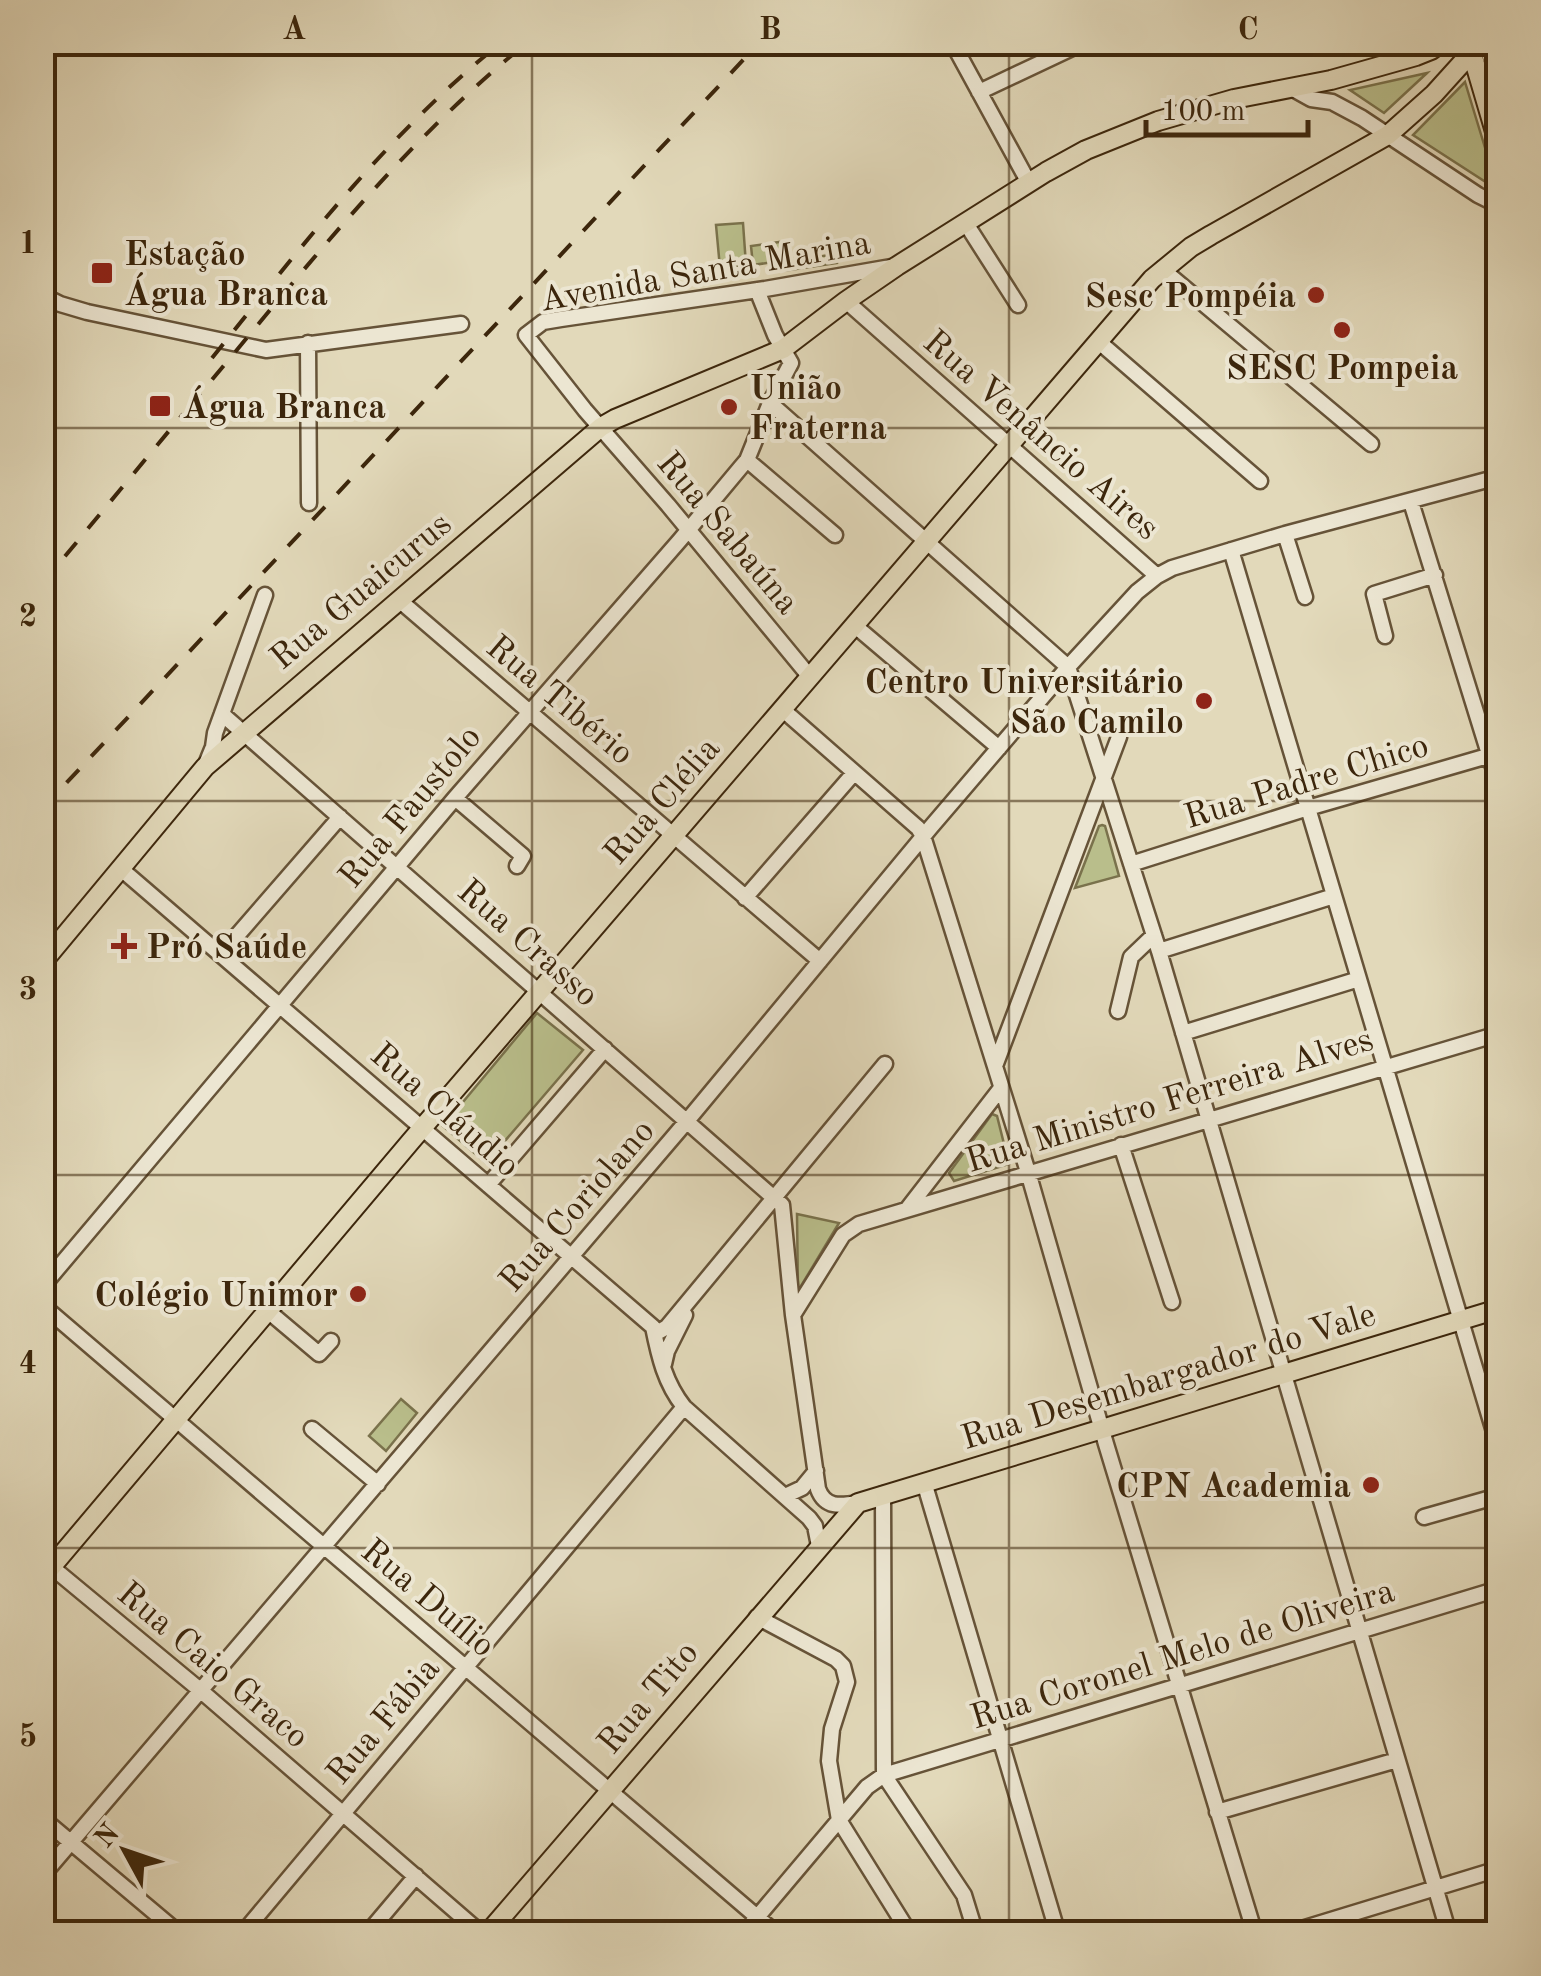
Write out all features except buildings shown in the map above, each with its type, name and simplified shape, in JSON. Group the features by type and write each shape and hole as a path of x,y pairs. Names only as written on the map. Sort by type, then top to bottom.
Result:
{"main road":[{"name":"Rua Guaicurus","path":"42,963 205,767 601,427 783,349 897,266 1086,150 1158,121 1394,63 1436,45"},
{"path":"1477,45 1498,79"},
{"path":"1477,45 1498,142"},
{"name":"Rua Clélia","path":"46,1568 1162,270 1211,234 1388,135 1434,94 1477,45"},
{"name":"Rua Desembargador do Vale","path":"858,1503 1498,1310"},
{"name":"Rua Tito","path":"484,1934 858,1503"}],"street":[{"path":"952,42 1028,183"},
{"path":"979,92 1085,42"},
{"path":"1293,89 1311,99 1332,102 1498,205"},
{"path":"965,222 1018,305"},
{"name":"Avenida Santa Marina","path":"526,336 543,322 897,266"},
{"path":"1162,270 1371,444"},
{"path":"756,290 783,349"},
{"path":"42,295 87,312 266,350 461,324"},
{"name":"Rua Venâncio Aires","path":"846,301 1156,576 1285,534 1477,488 1498,477"},
{"name":"Rua Sabaúna","path":"526,336 810,676"},
{"path":"1098,341 1260,482"},
{"path":"308,343 309,503"},
{"name":"Rua Faustolo","path":"42,1287 746,460 791,364 783,349"},
{"path":"770,404 1068,667 1154,935 1449,1934"},
{"path":"746,460 835,536"},
{"path":"1411,502 1494,754 1498,783"},
{"path":"1285,534 1304,597"},
{"path":"1231,550 1498,1445"},
{"path":"1385,636 1374,594 1435,575"},
{"name":"Rua Coriolano","path":"42,1876 687,1121 1068,667 1156,576"},
{"path":"205,767 265,595"},
{"name":"Rua Tibério","path":"400,600 820,961"},
{"path":"854,625 999,748"},
{"path":"782,708 924,836 1254,1934"},
{"name":"Rua Crasso","path":"222,714 774,1198"},
{"path":"994,1067 1118,737"},
{"name":"Rua Padre Chico","path":"1131,864 1494,754"},
{"path":"746,898 854,773"},
{"path":"1092,807 1110,795"},
{"path":"455,798 523,856 517,866"},
{"path":"221,954 340,817"},
{"name":"Rua Cláudio","path":"120,868 653,1327 663,1370 674,1395 815,1526 820,1546"},
{"path":"1131,965 1334,896"},
{"path":"1118,1011 1131,957 1154,935"},
{"path":"1183,1033 1359,979"},
{"path":"985,1037 1011,1024"},
{"name":"Rua Ministro Ferreira Alves","path":"794,1315 843,1235 858,1224 1498,1034"},
{"path":"488,1185 605,1049"},
{"path":"654,1334 667,1327 692,1298 885,1064"},
{"path":"908,1208 1001,1088"},
{"path":"1121,1145 1172,1302"},
{"path":"941,1165 952,1195"},
{"path":"774,1198 782,1205 820,1494 827,1503 858,1503"},
{"path":"663,1370 667,1351 692,1298"},
{"name":"Rua Duílio","path":"42,1305 776,1934"},
{"path":"268,1311 319,1354 331,1341"},
{"name":"Rua Fábia","path":"242,1934 684,1408"},
{"path":"312,1428 378,1484"},
{"path":"785,1496 802,1488 816,1471"},
{"path":"924,1482 1058,1934"},
{"path":"884,1494 884,1775 964,1895 976,1934"},
{"path":"1424,1517 1498,1496"},
{"name":"Rua Caio Graco","path":"46,1568 200,1690 484,1934"},
{"name":"Rua Coronel Melo de Oliveira","path":"884,1775 1498,1589"},
{"path":"758,1617 836,1659 847,1673 845,1693 832,1729 829,1761 839,1820 910,1934"},
{"path":"1217,1812 1397,1760"},
{"path":"744,1934 867,1787 884,1775"},
{"path":"42,1818 180,1934"},
{"path":"1284,1934 1498,1869"},
{"path":"367,1934 416,1876"}],"green space":[{"path":"1427,73 1384,113 1350,90"},
{"path":"1465,82 1497,187 1495,188 1413,135"},
{"path":"743,223 746,265 720,268 716,225"},
{"path":"786,241 789,261 837,254 837,263 782,271 780,261 753,265 751,246"},
{"path":"1102,825 1119,876 1075,888 1099,826"},
{"path":"537,1013 583,1050 486,1163 443,1126"},
{"path":"992,1114 997,1116 1009,1164 954,1181 949,1173"},
{"path":"797,1214 839,1223 798,1291"},
{"path":"401,1399 417,1413 386,1451 369,1436"}],"railway":[{"path":"212,358 384,152 502,42"},
{"path":"189,407 392,170 480,82 528,42"},
{"path":"42,809 760,42"},
{"path":"42,584 183,414"}],"place":[{"name":"Estação Água Branca","path":"102,273"},
{"name":"Sesc Pompéia","path":"1316,295"},
{"name":"SESC Pompeia","path":"1342,330"},
{"name":"Água Branca","path":"160,406"},
{"name":"União Fraterna","path":"729,407"},
{"name":"Centro Universitário São Camilo","path":"1204,701"},
{"name":"Pró Saúde","path":"124,946"},
{"name":"Colégio Unimor","path":"358,1294"},
{"name":"CPN Academia","path":"1371,1485"}]}
